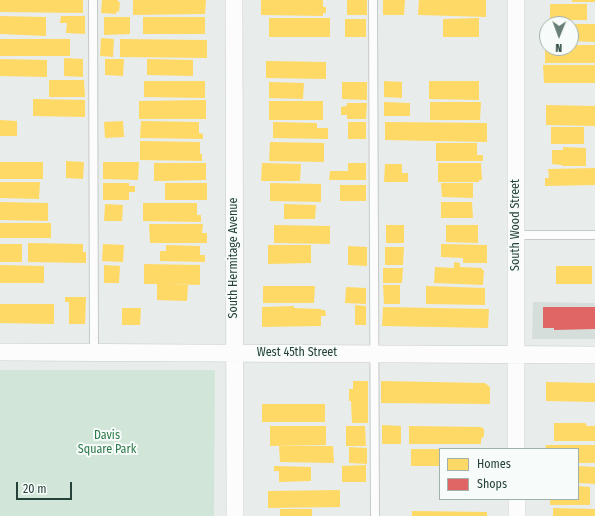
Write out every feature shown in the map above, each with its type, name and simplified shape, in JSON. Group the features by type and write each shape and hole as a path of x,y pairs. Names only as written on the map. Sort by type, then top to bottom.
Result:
{"street":[{"name":"South Hermitage Avenue","path":"234,0 235,516"},
{"name":"South Wood Street","path":"516,0 516,448"},
{"name":"West 45th Street","path":"0,352 595,355"},
{"path":"516,500 517,516"}],"lane":[{"path":"93,0 94,352"},
{"path":"374,0 375,516"},
{"path":"516,235 595,235"}],"shaded area":[{"path":"533,302 595,303 595,339 532,339"}],"green space":[{"name":"Davis Square Park","path":"0,370 215,370 214,516 0,516"}],"building: Homes":[{"path":"0,0 83,0 83,13 0,12"},
{"path":"102,0 118,0 118,2 120,2 119,12 117,11 116,14 101,13"},
{"path":"133,0 206,0 205,14 133,15"},
{"path":"261,0 323,0 323,7 326,7 326,13 323,13 323,16 261,15"},
{"path":"347,0 367,0 367,15 347,15"},
{"path":"383,0 405,0 404,15 383,15"},
{"path":"419,0 486,0 486,17 418,15"},
{"path":"572,0 595,0 595,2 572,2"},
{"path":"550,4 587,4 587,20 579,20 579,16 550,16"},
{"path":"0,16 46,17 46,36 0,34"},
{"path":"61,16 85,16 85,34 66,33 67,23 60,23"},
{"path":"104,17 130,17 130,34 104,35"},
{"path":"143,17 205,17 205,34 143,34"},
{"path":"269,18 330,18 330,37 269,37"},
{"path":"479,18 479,37 443,37 443,19"},
{"path":"345,19 366,19 366,37 345,37"},
{"path":"579,24 595,24 595,42 579,41"},
{"path":"101,38 114,39 113,57 100,56"},
{"path":"0,39 70,39 70,56 0,56"},
{"path":"120,39 207,40 207,58 120,57"},
{"path":"579,45 595,45 595,63 545,63 545,56 579,56"},
{"path":"64,58 83,59 83,77 64,76"},
{"path":"0,59 47,60 47,77 0,76"},
{"path":"105,59 124,59 123,76 105,75"},
{"path":"147,59 193,60 193,76 147,75"},
{"path":"266,61 326,62 326,79 266,78"},
{"path":"543,65 595,65 595,83 544,83"},
{"path":"49,80 84,80 85,97 49,97"},
{"path":"144,81 205,81 205,98 144,97"},
{"path":"384,81 402,82 402,98 384,97"},
{"path":"429,81 479,81 479,100 429,99"},
{"path":"269,82 304,83 303,99 269,98"},
{"path":"342,82 367,82 367,100 342,99"},
{"path":"33,99 85,100 85,117 33,116"},
{"path":"206,100 206,119 139,119 139,101"},
{"path":"269,101 323,101 323,120 269,120"},
{"path":"384,102 410,103 410,116 384,116"},
{"path":"430,102 481,102 480,120 430,120"},
{"path":"347,103 367,103 366,119 347,119 347,115 341,115 341,107 347,106"},
{"path":"546,105 595,106 595,126 546,125"},
{"path":"0,120 17,121 17,136 0,136"},
{"path":"123,121 124,137 105,138 104,122"},
{"path":"141,121 199,122 199,133 203,134 203,139 140,138"},
{"path":"273,122 317,123 317,128 328,128 328,139 273,138"},
{"path":"348,122 366,122 366,139 348,139"},
{"path":"385,122 487,123 487,142 385,140"},
{"path":"551,127 584,127 584,144 551,144"},
{"path":"140,141 200,142 200,154 202,154 202,161 140,160"},
{"path":"270,142 324,143 324,162 269,161"},
{"path":"436,143 477,143 477,155 483,155 483,161 436,161"},
{"path":"563,147 586,148 586,166 562,166 552,164 552,150 563,150"},
{"path":"66,161 84,162 83,179 66,178"},
{"path":"0,162 43,162 43,179 0,179"},
{"path":"103,162 139,162 138,180 103,179"},
{"path":"154,163 206,163 206,180 154,181"},
{"path":"262,163 301,164 300,181 261,181"},
{"path":"348,163 366,163 366,180 329,180 330,171 348,171"},
{"path":"438,163 481,163 482,180 479,180 479,182 438,182"},
{"path":"385,164 402,164 402,173 408,173 408,182 384,182"},
{"path":"595,168 595,185 545,186 545,178 549,178 548,169"},
{"path":"0,182 40,182 39,199 0,198"},
{"path":"103,183 129,183 129,186 135,186 135,192 129,192 129,200 103,200"},
{"path":"165,183 207,183 207,200 165,200"},
{"path":"270,183 321,184 321,202 270,201"},
{"path":"441,183 473,183 473,198 442,197"},
{"path":"340,185 366,185 366,201 340,201"},
{"path":"0,202 48,203 48,221 0,220"},
{"path":"441,202 472,202 473,218 441,218"},
{"path":"143,203 197,203 197,215 201,215 201,222 143,221"},
{"path":"105,204 123,205 122,221 104,221"},
{"path":"284,204 316,205 315,219 284,219"},
{"path":"0,223 51,223 51,238 0,238"},
{"path":"149,224 203,224 202,233 207,233 207,243 150,243"},
{"path":"274,225 330,226 330,244 274,243"},
{"path":"386,225 404,225 404,243 386,243"},
{"path":"446,225 478,225 478,243 446,242"},
{"path":"28,243 83,244 83,252 86,252 86,263 28,262"},
{"path":"0,244 22,244 22,262 0,262"},
{"path":"103,244 124,245 123,262 102,261"},
{"path":"441,244 487,245 487,263 463,263 463,258 441,257"},
{"path":"166,245 200,246 200,255 205,255 205,262 160,261 160,251 166,251"},
{"path":"268,245 311,245 311,263 268,264"},
{"path":"348,246 367,247 367,266 348,265"},
{"path":"385,247 404,247 403,265 385,265"},
{"path":"454,262 460,263 460,267 482,268 482,270 484,270 483,285 434,283 435,267 454,268"},
{"path":"144,264 200,265 200,285 166,284 188,285 187,301 157,300 157,284 144,284"},
{"path":"0,265 44,266 44,283 0,283"},
{"path":"104,265 120,266 119,283 104,283"},
{"path":"556,266 592,266 592,284 556,284"},
{"path":"383,268 403,268 402,283 383,283"},
{"path":"383,285 400,285 400,304 384,304"},
{"path":"263,286 315,286 314,303 263,303"},
{"path":"426,286 485,288 485,305 426,304"},
{"path":"346,287 366,288 366,304 345,303"},
{"path":"65,297 86,297 85,324 69,324 69,302 65,302"},
{"path":"0,304 54,304 54,324 0,323"},
{"path":"355,305 366,306 366,325 355,325"},
{"path":"294,306 294,308 325,310 326,316 321,316 321,326 262,327 262,307"},
{"path":"383,307 489,309 488,328 382,326"},
{"path":"122,308 141,308 140,325 122,325"},
{"path":"353,381 368,381 368,423 352,423 349,389 353,389"},
{"path":"381,381 485,383 490,387 490,404 381,403"},
{"path":"546,382 595,383 595,402 546,401"},
{"path":"262,404 325,404 325,422 262,422"},
{"path":"554,423 585,423 587,426 595,426 595,441 554,441"},
{"path":"382,425 401,426 401,444 382,444"},
{"path":"270,426 326,426 326,445 270,446"},
{"path":"346,426 365,426 366,446 346,446"},
{"path":"409,426 481,427 484,429 484,436 481,439 481,444 409,444"},
{"path":"546,445 595,445 595,463 579,463 579,448 545,448"},
{"path":"279,446 333,446 334,463 280,462"},
{"path":"349,447 367,448 367,464 349,463"},
{"path":"411,449 439,449 439,466 411,466"},
{"path":"366,465 366,482 342,482 342,466"},
{"path":"274,466 311,467 311,481 279,482 279,471 274,471"},
{"path":"579,466 595,467 595,484 579,483"},
{"path":"579,486 590,487 590,505 550,505 550,500 579,500"},
{"path":"340,490 340,507 268,508 268,491"},
{"path":"553,508 595,509 595,516 553,516"},
{"path":"280,509 312,509 312,516 280,516"},
{"path":"412,511 487,512 487,516 412,516"}],"building: Shops":[{"path":"543,307 595,307 595,329 554,330 554,328 543,328"}]}
